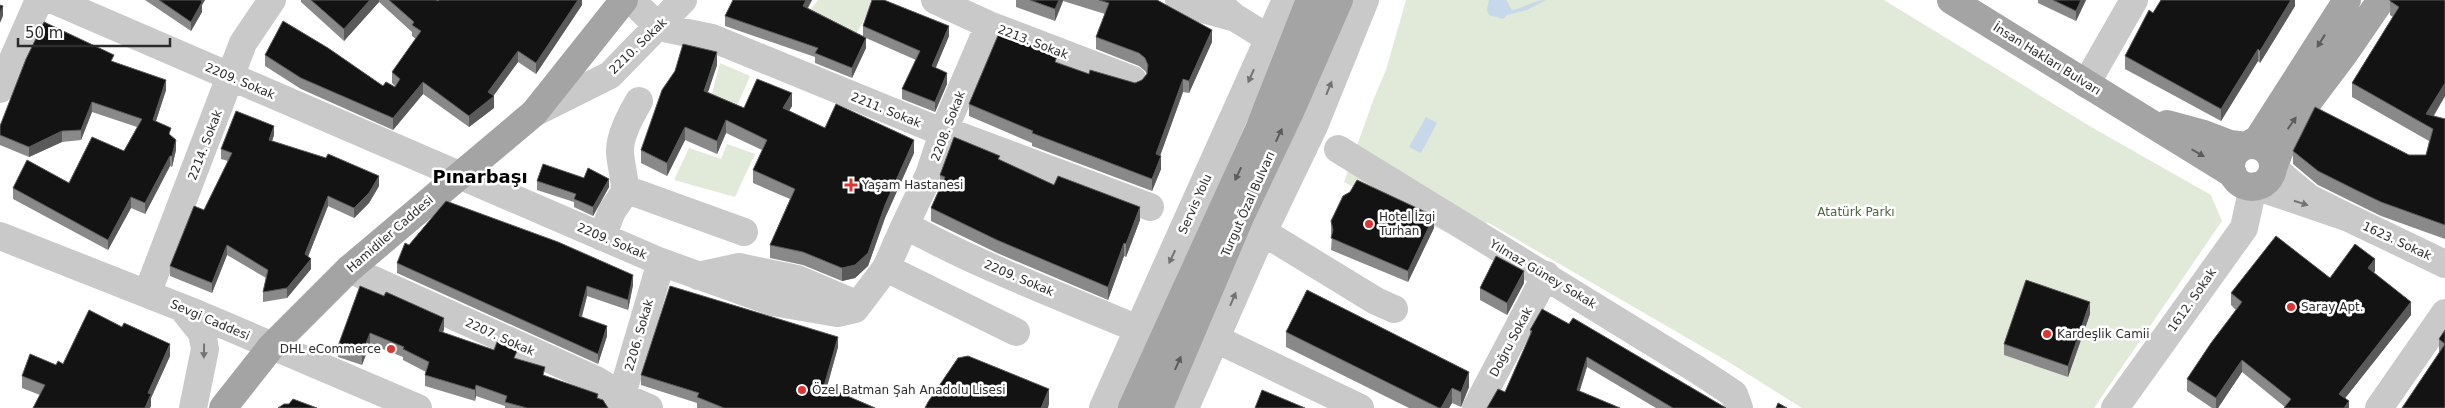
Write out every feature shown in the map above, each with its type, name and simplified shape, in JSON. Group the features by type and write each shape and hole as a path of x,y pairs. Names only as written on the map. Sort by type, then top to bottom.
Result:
{"main road":[{"name":"Hamidiler Caddesi","path":"223,408 271,347 349,269 534,113 624,0"},
{"name":"Turgut Özal Bulvarı","path":"1132,408 1260,127 1310,0"},
{"name":"Turgut Özal Bulvarı","path":"1159,408 1240,217 1290,112 1339,0"},
{"name":"İnsan Hakları Bulvarı","path":"1951,0 2142,118 2254,176"},
{"path":"2246,146 2258,139 2265,131 2347,0"},
{"path":"2254,176 2344,54 2381,0"},
{"path":"2142,118 2204,134 2230,144 2259,146 2265,149 2273,161 2254,176"}],"street":[{"path":"0,89 39,0"},
{"name":"2209. Sokak","path":"53,0 661,262 773,302 838,313 855,309 886,268 905,225 977,260 1138,329"},
{"name":"2214. Sokak","path":"147,294 243,43 272,0"},
{"path":"631,0 659,27"},
{"name":"2210. Sokak","path":"534,113 610,75 684,0"},
{"name":"2213. Sokak","path":"935,0 989,26 1133,80"},
{"path":"1179,0 1192,6 1224,9 1268,38"},
{"name":"Servis Yolu","path":"1103,408 1286,0"},
{"path":"1185,408 1263,232 1314,126 1365,0"},
{"path":"2086,84 2134,0"},
{"name":"2208. Sokak","path":"905,225 929,175 944,130 989,26"},
{"name":"2211. Sokak","path":"659,27 712,38 923,125 944,130 1150,207"},
{"path":"602,237 612,211 625,192 625,173 620,151 627,123 639,101"},
{"name":"Yılmaz Güney Sokak","path":"1338,149 1546,275 1734,394 1740,408"},
{"name":"1623. Sokak","path":"2254,176 2309,198 2445,264"},
{"name":"1612. Sokak","path":"2115,408 2244,228 2254,176"},
{"path":"625,192 636,193 744,232"},
{"path":"1263,232 1376,301 1394,309"},
{"name":"Sevgi Caddesi","path":"0,236 147,294 418,408"},
{"name":"2206. Sokak","path":"620,402 661,262"},
{"path":"886,268 1016,332"},
{"name":"2207. Sokak","path":"349,269 596,380 620,402 649,408"},
{"name":"Doğru Sokak","path":"1476,408 1546,275"},
{"path":"183,309 202,333 205,349 193,408"},
{"path":"2379,408 2445,313"},
{"path":"1216,339 1360,408"}],"green space":[{"path":"818,0 874,0 856,35 806,16"},
{"name":"Atatürk Parkı","path":"1406,0 1884,0 2093,128 2211,195 2222,221 2094,408 1802,408 1727,361 1487,222 1474,246 1344,182 1386,70"},
{"path":"720,63 750,76 737,106 711,97"},
{"path":"727,144 755,154 735,197 674,180 689,148 721,159"}],"water":[{"path":"1489,0 1506,0 1512,10 1537,1 1546,0 1527,10 1507,15 1503,19 1489,15 1487,10"},
{"path":"1426,117 1437,123 1421,153 1409,147"}],"building":[{"path":"159,0 201,0 202,2 191,22"},
{"path":"311,0 370,0 344,29"},
{"path":"389,0 578,0 536,63 518,51 488,92 494,96 469,116 423,82 393,118 301,78 265,55 283,21 328,48 383,86 386,82 395,87 400,79 392,72 421,31 412,25 414,22"},
{"path":"733,0 806,0 803,6 866,38 852,68 815,53 818,48 725,16"},
{"path":"872,0 884,0 949,26 932,66 947,73 935,102 902,89 920,51 863,26"},
{"path":"1030,0 1059,0 1055,9"},
{"path":"1099,0 1157,0 1212,30 1189,81 1183,79 1156,154 1161,156 1152,179 1032,133 1033,131 969,104 999,33 1057,56 1055,62 1089,74 1090,70 1135,83 1142,80 1147,74 1148,65 1145,58 1139,53 1096,37 1109,3"},
{"path":"2053,0 2081,0 2076,11"},
{"path":"2161,0 2291,0 2221,109 2125,56 2149,10 2153,13"},
{"path":"2390,0 2445,0 2445,83 2426,114 2445,119 2445,225 2381,202 2356,190 2318,171 2293,151 2315,107 2409,155 2426,155 2433,129 2352,83 2399,7"},
{"path":"44,22 114,55 111,61 166,80 153,120 171,128 169,134 176,140 172,156 170,156 145,203 131,197 108,240 13,188 27,160 69,183 92,137 124,151 142,119 92,102 81,130 62,131 29,147 0,135 0,126 26,59"},
{"path":"683,44 717,52 704,91 744,108 757,79 792,93 783,108 825,128 836,104 914,140 885,205 868,253 855,265 842,268 803,252 770,245 795,189 753,170 767,140 726,120 717,141 685,127 667,163 641,150 662,90 675,71"},
{"path":"236,111 274,126 269,140 326,158 328,154 379,176 369,193 354,208 328,196 305,254 311,259 287,288 263,292 268,270 227,245 212,283 170,266 194,206 204,210 232,153 221,149"},
{"path":"954,137 1000,156 998,159 1054,185 1058,176 1140,207 1108,287 997,240 931,208 945,177 940,175"},
{"path":"543,164 584,178 588,168 609,179 593,207 574,199 576,194 537,181"},
{"path":"1357,180 1434,216 1408,271 1331,238 1333,230 1331,221 1343,196 1350,192"},
{"path":"446,201 558,242 633,275 628,300 587,286 579,316 607,326 598,354 397,263 405,243 409,245"},
{"path":"2276,236 2330,278 2355,244 2375,259 2368,268 2411,302 2339,394 2349,401 2344,408 2284,408 2291,399 2242,360 2216,398 2187,379 2242,302 2231,293"},
{"path":"1496,256 1524,271 1507,303 1480,288"},
{"name":"Kardeşlik Camii","path":"2026,280 2090,302 2068,366 2004,344"},
{"path":"360,286 384,296 386,292 444,318 439,331 494,350 497,342 517,351 514,358 545,367 543,375 598,394 597,398 603,400 608,408 527,408 505,402 507,396 476,385 475,390 425,375 429,362 403,349 404,347 370,333 362,354 338,346"},
{"path":"670,286 838,337 824,386 875,408 724,408 697,397 699,393 641,375"},
{"path":"1307,290 1469,372 1461,392 1452,388 1441,408 1439,408 1286,332"},
{"path":"1542,309 1569,324 1573,318 1726,408 1673,408 1587,357 1577,390 1620,408 1487,408 1498,389 1505,392 1532,331 1530,330"},
{"path":"89,310 122,327 124,323 170,344 148,393 151,394 145,408 33,408 45,385 22,376 30,354 56,365 58,361 63,364"},
{"path":"2445,330 2445,344 2439,339"},
{"path":"2445,344 2445,408 2402,408"},
{"path":"968,356 1049,389 1041,408 925,408 958,358"},
{"path":"1262,390 1305,408 1255,408"},
{"path":"293,399 317,408 278,408 284,404 289,404"},
{"path":"1778,403 1787,408 1776,408"}],"place":[{"name":"Yaşam Hastanesi","path":"851,185"},
{"name":"Hotel İzgi Turhan","path":"1369,224"},
{"name":"Saray Apt.","path":"2291,307"},
{"name":"Kardeşlik Camii","path":"2047,334"},
{"name":"DHL eCommerce","path":"391,349"},
{"name":"Özel Batman Şah Anadolu Lisesi","path":"802,390"}],"district":[{"name":"Pınarbaşı","path":"480,176"}]}
